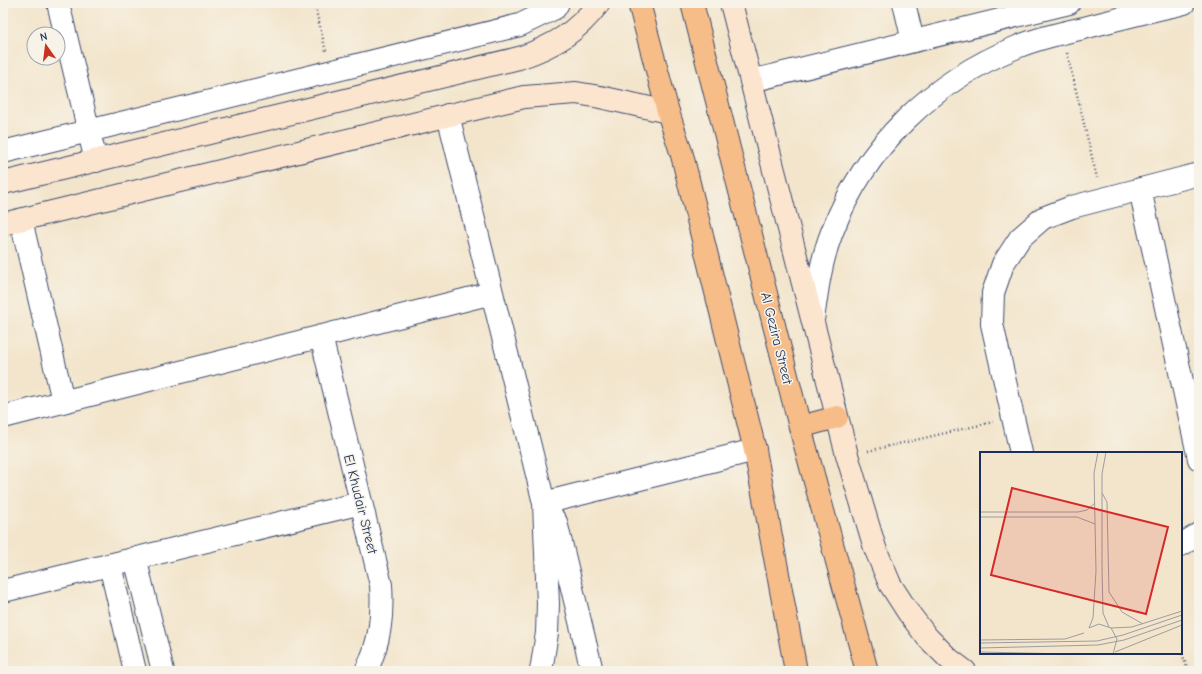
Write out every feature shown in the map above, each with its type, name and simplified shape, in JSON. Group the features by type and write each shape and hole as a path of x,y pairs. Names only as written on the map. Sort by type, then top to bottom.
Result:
{"main road":[{"path":"639,3 668,112 682,155 755,450 796,671"},
{"name":"Al Gezira Street","path":"692,3 800,427 867,671"},
{"path":"800,427 837,417"}],"street":[{"path":"58,3 96,161"},
{"path":"3,152 89,132 520,24 555,8 558,3"},
{"path":"3,183 519,58 543,50 566,37 585,21 599,3"},
{"path":"731,3 847,455 875,548 890,584 908,612 927,637 949,659 965,671"},
{"path":"904,3 913,41"},
{"path":"751,81 1070,3"},
{"path":"813,320 819,275 832,232 851,191 880,147 905,119 939,89 977,65 1018,46 1062,33 1184,3"},
{"path":"63,401 12,222 524,97 576,93 668,112"},
{"path":"448,115 544,503 548,604 547,633 541,671"},
{"path":"1021,452 992,324 993,293 1003,264 1020,238 1043,218 1072,207 1199,174"},
{"path":"1140,190 1199,459"},
{"path":"3,417 492,293"},
{"name":"El Khudair Street","path":"321,336 381,585 382,607 380,629 375,650 366,671"},
{"path":"544,503 755,450"},
{"path":"3,591 361,502"},
{"path":"544,503 556,522 592,671"},
{"path":"1182,544 1199,534"},
{"path":"135,558 162,671"},
{"path":"110,565 135,671"}],"path":[{"path":"314,3 331,71"},
{"path":"1062,33 1102,199"},
{"path":"847,455 1013,418"},
{"path":"1182,653 1188,671"}]}
